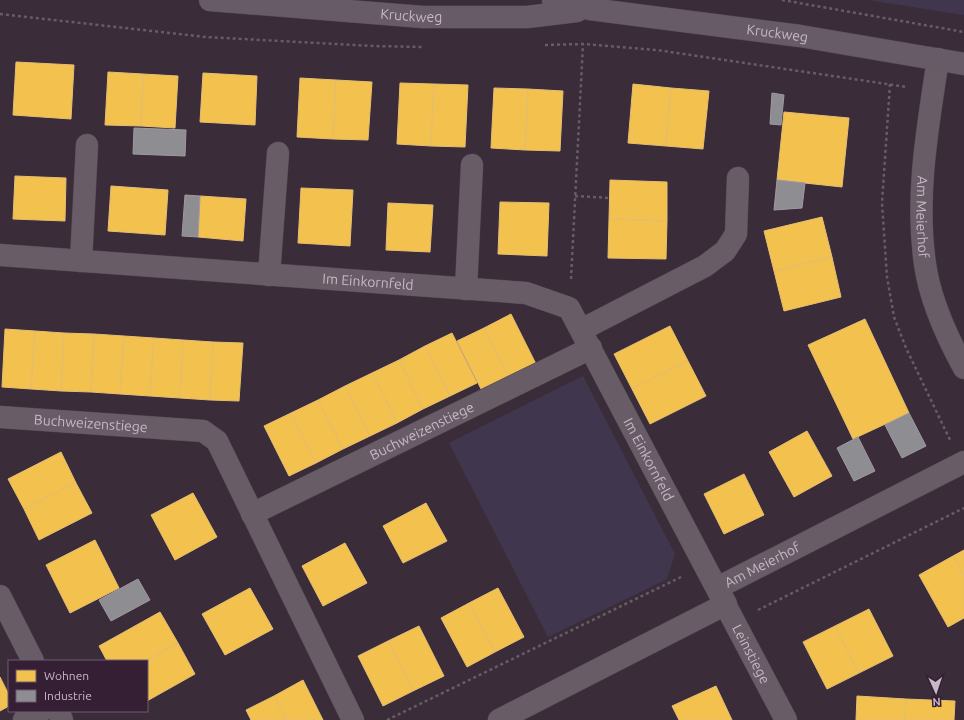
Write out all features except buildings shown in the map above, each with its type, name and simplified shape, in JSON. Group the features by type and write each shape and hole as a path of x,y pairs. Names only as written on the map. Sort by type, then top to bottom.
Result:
{"street":[{"name":"Kruckweg","path":"210,0 423,17 527,17 590,9"},
{"name":"Kruckweg","path":"553,0 590,9 800,36 964,64"},
{"name":"Am Meierhof","path":"938,59 925,147 922,192 925,264 939,312 952,345 964,368"},
{"path":"80,261 87,145"},
{"path":"269,275 278,152"},
{"path":"466,289 472,165"},
{"path":"586,339 706,266 725,251 736,234 738,178"},
{"name":"Im Einkornfeld","path":"0,255 526,293 569,308 717,588"},
{"name":"Buchweizenstiege","path":"252,514 586,339"},
{"name":"Buchweizenstiege","path":"0,417 203,431 217,441 353,720"},
{"name":"Am Meierhof","path":"499,720 726,604 717,588 964,462"},
{"name":"Leinstiege","path":"717,588 786,720"},
{"path":"0,596 32,660"},
{"path":"24,720 40,712"}],"path":[{"path":"782,0 964,32"},
{"path":"0,14 206,37 373,46 429,46"},
{"path":"540,45 583,44 657,50 890,84 933,92"},
{"path":"569,308 583,44"},
{"path":"575,196 610,198"},
{"path":"944,444 951,441"},
{"path":"388,720 705,565"}],"shaded area":[{"path":"868,0 964,0 964,15"},
{"path":"583,376 675,554 667,579 548,637 449,443"}]}
